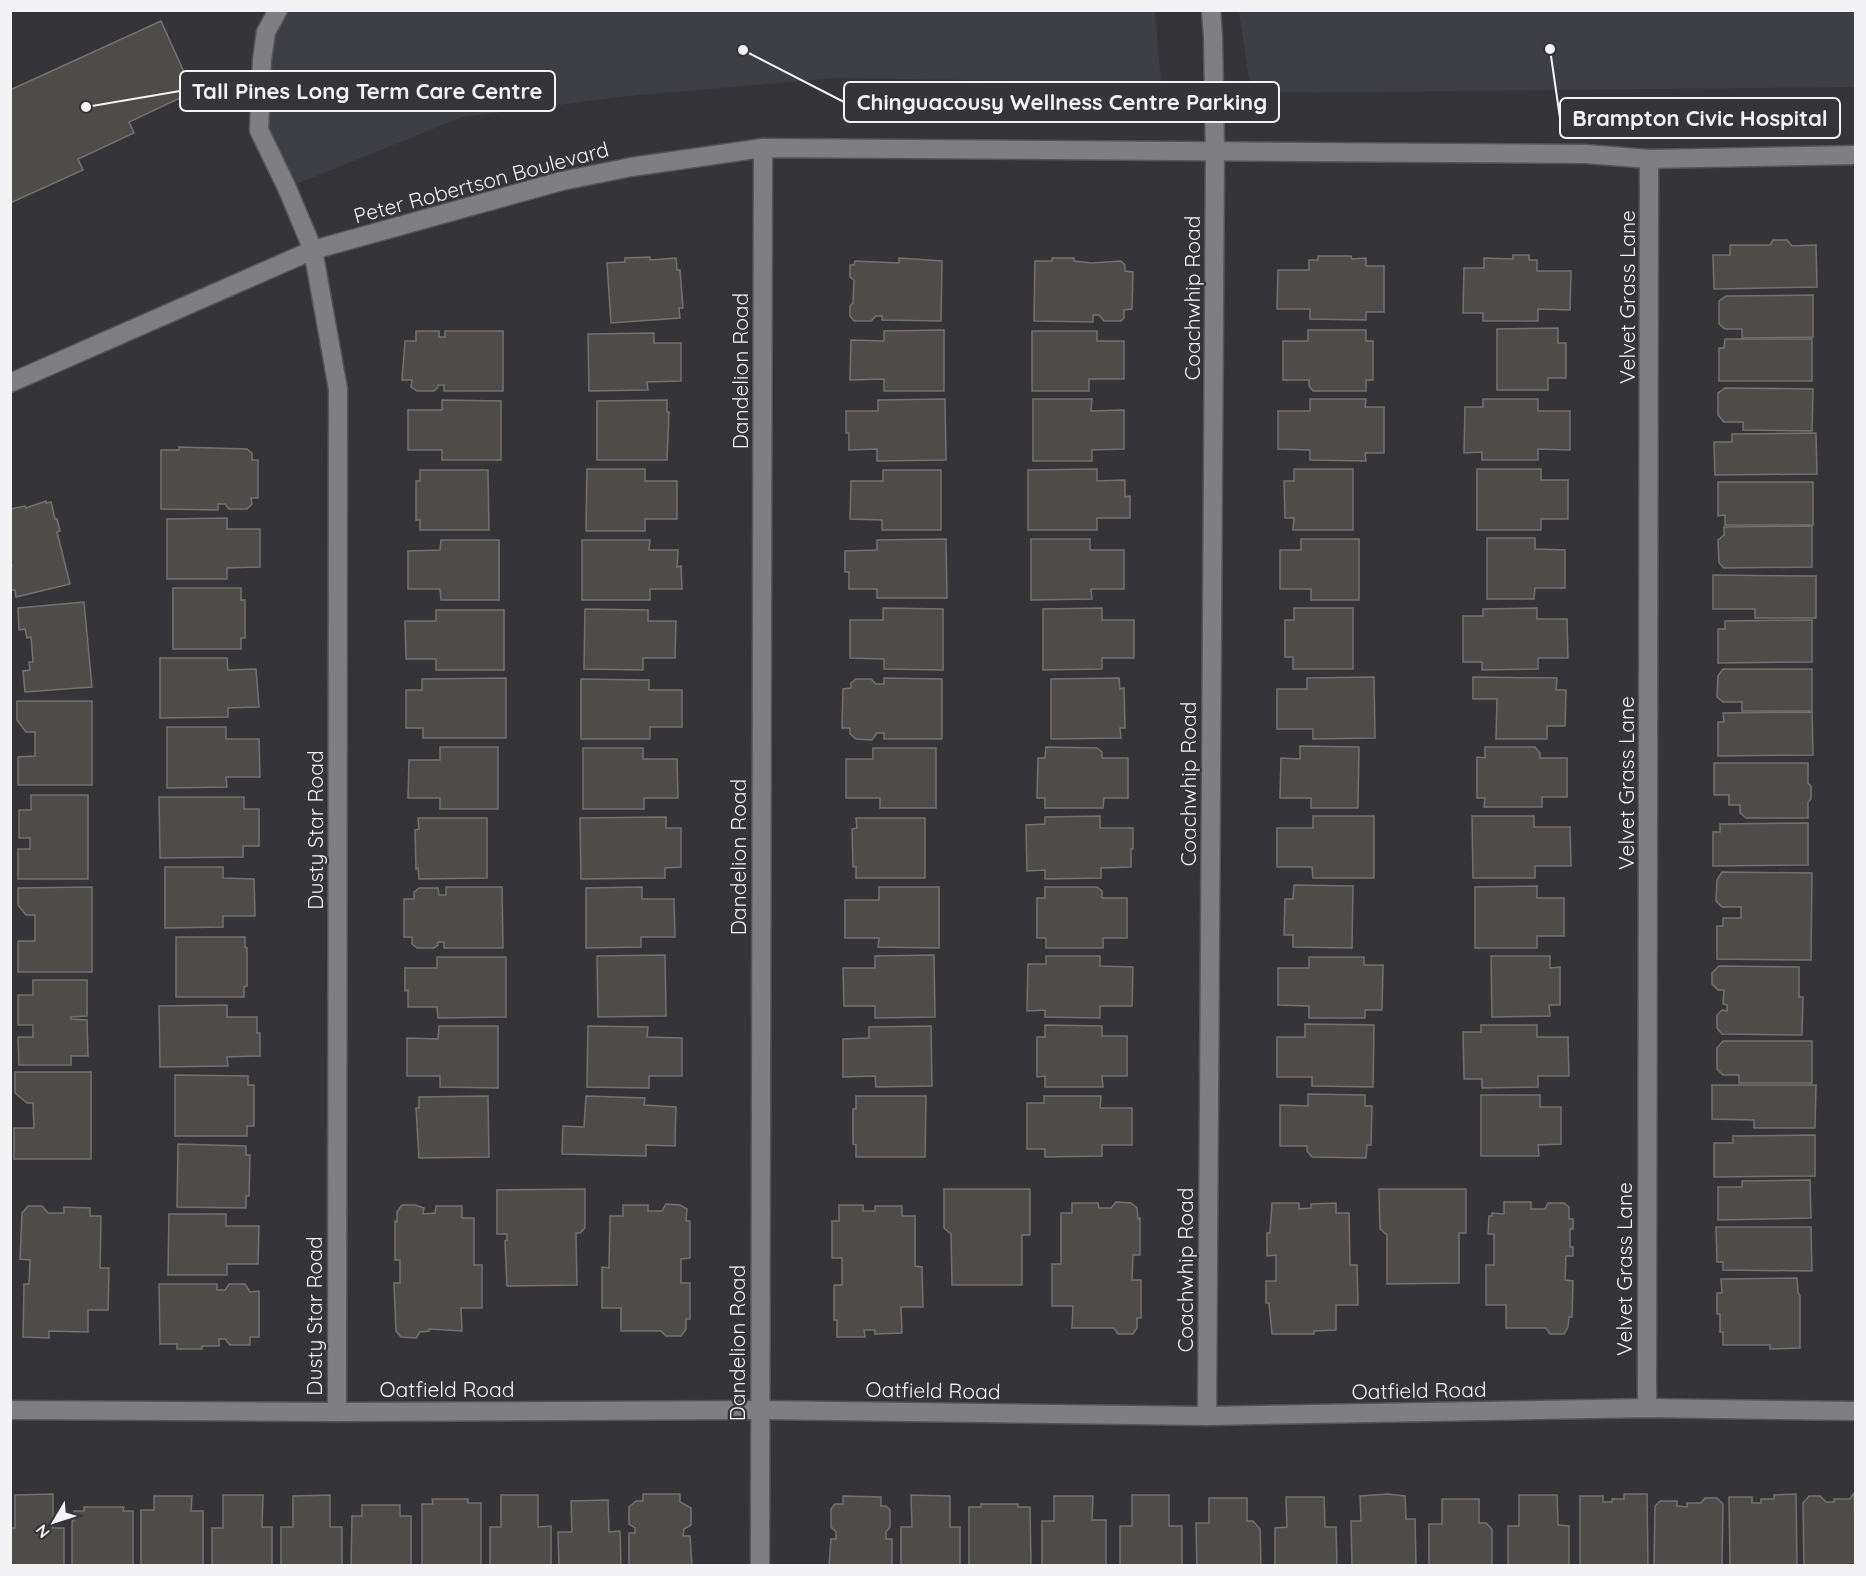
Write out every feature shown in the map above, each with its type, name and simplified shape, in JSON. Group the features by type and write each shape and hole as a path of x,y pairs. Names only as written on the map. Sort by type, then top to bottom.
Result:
{"street":[{"name":"Dusty Star Road","path":"278,10 266,32 262,60 259,130 313,250 338,389 337,1412"},
{"name":"Coachwhip Road","path":"1207,1416 1215,152 1211,10"},
{"name":"Peter Robertson Boulevard","path":"10,383 313,250 562,181 631,167 762,148 1586,154 1650,159 1856,155"},
{"name":"Dandelion Road","path":"760,1566 762,148"},
{"name":"Velvet Grass Lane","path":"1647,1408 1650,159"},
{"name":"Oatfield Road","path":"10,1410 337,1412 760,1410 1207,1416 1647,1408 1856,1411"}],"shaded area":[{"path":"278,11 1155,11 1161,83 835,78 628,96 462,117 287,188 259,130"},
{"path":"1239,11 1855,11 1855,87 1251,93"}],"building":[{"path":"161,21 193,92 129,122 134,133 78,159 83,170 10,203 10,90"},
{"path":"1773,240 1787,240 1792,246 1816,245 1817,287 1714,289 1713,255 1730,255 1730,245 1770,245"},
{"path":"1513,255 1529,255 1529,260 1537,260 1537,271 1571,271 1570,310 1538,309 1538,321 1483,321 1483,313 1463,313 1464,268 1484,268 1484,258 1513,259"},
{"path":"1318,256 1366,258 1366,266 1384,266 1384,312 1366,312 1366,320 1310,319 1310,309 1277,309 1278,270 1309,270 1309,260 1318,260"},
{"path":"650,257 650,260 676,258 677,270 680,270 683,308 679,308 680,318 611,323 607,263 625,262 625,258"},
{"path":"899,258 942,261 941,321 882,320 882,316 876,316 871,321 854,321 850,316 854,280 850,277 850,265 854,265 855,261 899,263"},
{"path":"1052,258 1074,258 1074,261 1092,263 1121,261 1125,265 1125,271 1133,272 1132,309 1124,310 1124,318 1121,321 1104,321 1099,315 1093,315 1093,322 1034,321 1035,261 1052,261"},
{"path":"1813,295 1813,337 1742,338 1742,329 1725,329 1719,324 1719,301 1726,296"},
{"path":"1558,328 1558,343 1566,343 1566,378 1548,378 1548,390 1497,390 1497,329"},
{"path":"944,330 944,391 884,391 884,379 850,380 851,340 884,341 884,331"},
{"path":"1308,330 1366,330 1366,341 1373,341 1373,380 1366,380 1366,391 1313,391 1309,386 1309,380 1283,380 1283,341 1308,341"},
{"path":"416,331 439,331 439,337 445,337 445,331 503,331 503,391 444,391 444,385 438,385 434,391 417,391 411,387 412,380 402,380 405,341 416,341"},
{"path":"1032,331 1097,331 1097,341 1124,341 1124,379 1089,379 1089,391 1032,391"},
{"path":"654,333 654,343 681,343 681,381 647,382 648,390 589,391 588,334"},
{"path":"1725,339 1812,339 1812,381 1719,381 1719,348 1724,348"},
{"path":"1725,388 1813,389 1812,431 1743,430 1743,422 1724,422 1718,415 1718,393"},
{"path":"945,399 946,460 877,461 877,449 849,450 846,411 878,411 878,400"},
{"path":"1033,399 1092,399 1091,411 1124,410 1124,449 1092,450 1092,461 1033,461"},
{"path":"1310,399 1366,399 1365,407 1384,407 1384,453 1365,453 1366,461 1310,460 1310,450 1278,449 1278,411 1310,411"},
{"path":"1483,399 1538,399 1538,411 1570,411 1570,450 1538,449 1538,460 1482,460 1482,452 1464,453 1465,407 1483,407"},
{"path":"442,400 501,401 501,460 442,460 442,450 408,450 408,410 442,410"},
{"path":"667,400 667,412 669,412 667,460 597,460 597,401"},
{"path":"1816,433 1817,474 1715,475 1714,442 1732,442 1732,434"},
{"path":"179,447 247,449 252,453 252,460 258,460 258,498 251,498 252,504 247,509 229,509 225,504 218,504 218,510 161,509 161,450 179,450"},
{"path":"587,469 645,469 645,481 677,481 677,519 645,519 645,531 586,531"},
{"path":"1097,469 1097,481 1125,480 1125,497 1130,496 1130,518 1097,518 1097,530 1028,530 1028,470"},
{"path":"1294,469 1353,469 1353,530 1293,530 1294,518 1285,518 1284,481 1294,481"},
{"path":"1477,469 1541,469 1541,480 1568,480 1568,519 1541,519 1541,530 1477,530"},
{"path":"420,470 488,470 489,530 420,530 420,520 416,520 416,481 420,481"},
{"path":"883,470 941,470 941,530 882,530 882,520 850,519 851,481 883,481"},
{"path":"1718,482 1813,482 1813,525 1725,525 1725,515 1718,516"},
{"path":"46,501 46,503 51,502 55,519 57,519 60,531 57,532 70,584 16,597 15,590 10,590 10,566 12,566 10,509 25,506 26,508"},
{"path":"227,518 227,529 260,529 260,567 227,568 227,579 167,579 167,519"},
{"path":"1812,526 1812,567 1724,568 1719,563 1718,540 1724,535 1724,527"},
{"path":"1487,538 1535,538 1535,549 1565,550 1565,588 1535,588 1534,599 1487,599"},
{"path":"946,539 947,598 877,598 877,589 849,589 849,572 845,572 845,551 877,550 877,540"},
{"path":"1031,539 1090,539 1090,550 1124,550 1124,589 1091,589 1092,599 1031,600"},
{"path":"1301,539 1359,539 1359,600 1311,600 1311,589 1280,589 1280,550 1301,550"},
{"path":"441,540 499,540 499,600 441,600 440,589 408,589 408,551 440,550"},
{"path":"582,540 650,540 649,550 678,550 677,567 681,566 682,589 650,589 650,600 582,600"},
{"path":"1713,575 1816,576 1816,618 1755,618 1755,609 1713,609"},
{"path":"173,588 241,588 241,600 245,600 245,638 241,638 241,649 173,649"},
{"path":"84,602 92,687 25,692 23,671 30,670 29,662 33,662 31,637 27,638 25,629 19,630 18,608"},
{"path":"883,608 943,609 943,670 884,669 884,659 850,658 850,620 883,620"},
{"path":"1102,608 1102,620 1134,620 1134,658 1102,658 1102,669 1043,670 1043,609"},
{"path":"1294,608 1353,608 1353,669 1293,669 1293,657 1285,657 1285,620 1294,620"},
{"path":"1537,608 1537,619 1567,619 1568,658 1538,658 1538,669 1482,670 1482,662 1463,662 1463,616 1483,616 1483,609"},
{"path":"585,609 648,610 648,621 676,621 675,658 643,658 643,670 584,669"},
{"path":"436,610 504,610 504,670 436,670 436,659 406,659 405,621 436,621"},
{"path":"1812,620 1812,662 1718,663 1718,629 1725,629 1725,621"},
{"path":"160,658 227,658 228,670 256,669 259,707 228,708 228,717 160,718"},
{"path":"1723,669 1812,669 1812,711 1742,711 1742,702 1723,702 1717,697 1718,676"},
{"path":"1374,677 1375,738 1313,739 1313,729 1277,729 1277,689 1307,689 1307,678"},
{"path":"1473,677 1557,678 1556,690 1566,690 1565,726 1547,726 1547,739 1496,739 1497,699 1473,699"},
{"path":"506,678 506,738 423,738 423,728 406,728 406,690 422,690 422,679"},
{"path":"884,678 942,679 942,739 884,739 884,733 877,733 872,740 856,739 850,734 850,728 842,728 843,689 851,688 851,683 856,679 871,679 876,684 884,684"},
{"path":"1119,678 1120,689 1124,688 1125,728 1120,728 1121,738 1051,739 1051,679"},
{"path":"581,679 649,680 649,690 682,690 682,727 650,727 650,739 581,739"},
{"path":"17,701 92,701 92,785 18,785 18,757 35,756 35,732 26,732 17,720"},
{"path":"1812,712 1813,755 1718,756 1718,722 1724,722 1723,713"},
{"path":"167,727 226,727 226,739 259,739 260,777 226,777 227,787 167,788"},
{"path":"1300,746 1359,747 1358,808 1311,808 1311,798 1280,798 1281,758 1300,759"},
{"path":"440,747 498,747 498,809 440,809 440,798 408,798 409,760 440,760"},
{"path":"1046,747 1097,748 1102,752 1102,758 1128,758 1128,798 1104,798 1103,808 1045,808 1045,798 1037,798 1038,758 1045,758"},
{"path":"1485,747 1535,747 1540,753 1540,758 1567,758 1567,797 1542,797 1542,807 1484,807 1485,798 1477,798 1477,757 1485,758"},
{"path":"583,748 643,748 643,759 677,759 678,798 644,798 644,809 583,809"},
{"path":"873,748 936,748 936,808 880,808 880,798 846,798 846,759 873,759"},
{"path":"1714,763 1808,763 1811,799 1808,802 1808,818 1746,818 1740,813 1740,805 1729,805 1729,795 1714,795"},
{"path":"31,795 88,795 88,879 18,879 18,849 30,849 30,838 19,838 19,810 31,810"},
{"path":"159,797 244,797 244,809 259,809 259,846 243,846 243,857 160,858"},
{"path":"1100,816 1100,828 1133,828 1131,867 1101,868 1101,878 1045,879 1045,870 1027,871 1026,825 1045,824 1045,817"},
{"path":"1313,816 1374,816 1374,878 1313,878 1312,867 1277,867 1277,828 1313,828"},
{"path":"1472,816 1534,816 1534,827 1570,827 1571,866 1535,866 1535,878 1473,878"},
{"path":"666,817 666,828 681,828 681,867 665,868 665,878 581,879 580,818"},
{"path":"418,818 487,818 487,878 419,879 418,868 416,869 415,830 419,829"},
{"path":"856,818 925,818 925,878 856,878 856,866 853,867 852,829 857,828"},
{"path":"1808,823 1808,865 1713,866 1713,832 1720,832 1720,824"},
{"path":"165,867 223,867 223,878 254,879 255,916 223,916 223,927 165,928"},
{"path":"1722,872 1812,873 1811,960 1717,959 1717,926 1723,926 1723,918 1741,918 1741,907 1722,907 1716,901 1717,880"},
{"path":"1294,885 1353,886 1352,948 1293,947 1293,935 1284,935 1285,899 1293,899"},
{"path":"1537,886 1537,898 1564,898 1564,936 1537,936 1537,948 1475,948 1475,887"},
{"path":"92,887 92,972 18,972 18,941 35,941 35,915 26,915 18,905 18,888"},
{"path":"446,887 502,887 503,948 444,948 444,942 438,942 434,948 417,948 412,944 412,937 404,937 404,899 414,899 414,892 419,888 438,888 439,895 446,895"},
{"path":"642,887 642,899 674,899 675,937 641,937 641,947 586,948 586,888"},
{"path":"879,887 939,887 939,948 878,947 879,938 845,938 845,900 879,900"},
{"path":"1045,887 1097,887 1102,891 1102,898 1127,898 1127,938 1103,938 1103,948 1046,948 1046,938 1037,938 1037,898 1045,898"},
{"path":"176,937 245,937 247,986 244,987 244,997 176,997"},
{"path":"665,955 666,1016 598,1017 597,956"},
{"path":"934,955 935,1017 875,1018 875,1006 844,1006 843,968 875,968 875,956"},
{"path":"1046,956 1100,956 1100,966 1133,967 1132,1006 1100,1006 1100,1018 1045,1017 1045,1010 1027,1011 1028,964 1046,964"},
{"path":"1491,956 1550,956 1550,968 1560,967 1560,1005 1549,1005 1550,1016 1492,1017"},
{"path":"437,957 506,957 506,1017 438,1018 437,1007 408,1007 405,968 437,968"},
{"path":"1309,957 1364,957 1364,965 1383,965 1382,1010 1365,1010 1365,1018 1309,1018 1309,1006 1278,1005 1278,968 1309,968"},
{"path":"1719,966 1799,967 1799,997 1803,997 1802,1035 1722,1034 1717,1028 1717,1015 1722,1010 1727,1011 1727,1005 1723,1004 1724,990 1718,990 1712,984 1712,973"},
{"path":"33,980 87,980 87,1016 71,1017 71,1019 87,1020 88,1056 71,1056 71,1065 19,1065 18,1037 33,1037 33,1025 18,1025 18,995 33,995"},
{"path":"227,1005 227,1017 257,1017 260,1056 227,1057 228,1066 160,1067 159,1006"},
{"path":"1305,1024 1374,1025 1373,1087 1312,1086 1312,1077 1277,1077 1277,1037 1305,1037"},
{"path":"1045,1025 1102,1026 1102,1036 1127,1036 1127,1076 1102,1076 1103,1087 1045,1087 1045,1076 1037,1077 1037,1037 1045,1037"},
{"path":"1481,1025 1537,1025 1537,1037 1568,1037 1569,1076 1538,1076 1538,1087 1482,1088 1482,1079 1464,1079 1463,1032 1481,1032"},
{"path":"439,1026 498,1026 498,1088 440,1087 440,1076 407,1076 407,1038 438,1039"},
{"path":"588,1026 648,1027 647,1037 682,1038 682,1076 649,1076 649,1088 587,1087"},
{"path":"931,1026 932,1086 876,1087 875,1076 843,1077 843,1039 869,1038 869,1027"},
{"path":"1723,1041 1812,1041 1812,1083 1739,1083 1739,1075 1723,1075 1717,1069 1717,1048"},
{"path":"15,1072 91,1072 91,1159 14,1159 14,1128 34,1128 33,1103 27,1103 15,1093"},
{"path":"175,1075 248,1076 248,1085 254,1085 254,1126 247,1126 247,1136 175,1136"},
{"path":"1712,1085 1816,1085 1815,1128 1754,1128 1754,1120 1712,1119"},
{"path":"1308,1094 1365,1095 1365,1106 1372,1106 1371,1145 1367,1145 1366,1158 1312,1157 1307,1151 1307,1146 1280,1146 1280,1105 1308,1106"},
{"path":"1481,1095 1540,1095 1540,1107 1561,1107 1561,1144 1538,1145 1539,1156 1481,1156"},
{"path":"488,1096 489,1157 419,1158 416,1108 419,1108 419,1097"},
{"path":"586,1096 645,1098 644,1105 676,1107 675,1146 646,1145 646,1156 562,1154 563,1126 584,1127"},
{"path":"856,1096 926,1096 925,1157 856,1157 856,1145 853,1144 853,1109 856,1109"},
{"path":"1044,1096 1101,1096 1100,1108 1132,1108 1132,1145 1102,1145 1102,1156 1045,1157 1045,1149 1027,1149 1027,1103 1044,1103"},
{"path":"1815,1135 1815,1176 1714,1177 1714,1143 1733,1143 1733,1136"},
{"path":"178,1144 246,1146 246,1155 250,1155 249,1196 246,1196 246,1208 177,1207"},
{"path":"1810,1180 1811,1218 1718,1220 1718,1187 1742,1187 1742,1181"},
{"path":"585,1189 585,1228 580,1233 576,1233 577,1285 507,1286 505,1241 507,1234 497,1234 497,1190"},
{"path":"944,1189 1030,1189 1030,1235 1022,1235 1022,1285 952,1285 951,1234 944,1228"},
{"path":"1379,1189 1466,1189 1466,1233 1459,1233 1459,1283 1387,1284 1387,1235 1380,1229"},
{"path":"1116,1202 1131,1203 1137,1208 1138,1219 1140,1218 1140,1255 1133,1255 1132,1280 1141,1280 1141,1318 1137,1318 1137,1328 1133,1334 1118,1334 1114,1328 1072,1328 1073,1306 1052,1306 1052,1264 1061,1264 1061,1213 1072,1213 1072,1203 1098,1203 1099,1208 1111,1208"},
{"path":"1504,1202 1531,1202 1531,1209 1545,1209 1548,1203 1564,1203 1569,1207 1569,1219 1573,1219 1573,1229 1570,1229 1570,1247 1573,1247 1573,1256 1566,1256 1565,1280 1573,1281 1572,1317 1569,1317 1568,1327 1564,1334 1550,1334 1546,1328 1506,1328 1506,1305 1486,1305 1486,1265 1494,1265 1494,1234 1488,1234 1489,1216 1492,1216 1492,1213 1504,1214"},
{"path":"1272,1203 1299,1203 1299,1209 1311,1208 1311,1204 1336,1203 1336,1213 1349,1213 1350,1265 1357,1265 1358,1305 1336,1305 1336,1330 1314,1331 1314,1334 1272,1334 1269,1303 1266,1303 1266,1281 1276,1281 1276,1255 1267,1256 1267,1233 1270,1233"},
{"path":"666,1204 680,1205 687,1209 686,1221 690,1221 690,1258 681,1259 681,1283 690,1283 690,1319 686,1319 686,1329 681,1336 666,1336 661,1331 621,1331 621,1308 602,1308 602,1267 609,1268 610,1216 623,1216 623,1205 648,1205 648,1211 662,1211"},
{"path":"402,1205 424,1208 423,1214 435,1213 436,1206 462,1206 462,1218 474,1218 474,1265 482,1265 482,1308 461,1308 462,1331 429,1329 429,1331 420,1332 416,1338 401,1337 396,1331 394,1283 400,1283 400,1260 395,1260 395,1221 397,1222 397,1212"},
{"path":"839,1205 863,1205 863,1211 875,1211 875,1206 902,1206 902,1216 915,1216 915,1266 922,1267 923,1307 901,1307 902,1333 875,1334 875,1330 864,1330 865,1337 837,1337 837,1320 834,1320 834,1285 842,1285 842,1258 832,1258 832,1221 839,1221"},
{"path":"28,1206 42,1206 48,1213 64,1213 64,1207 90,1208 90,1216 101,1216 100,1268 109,1268 108,1310 88,1310 88,1332 49,1331 49,1338 23,1337 24,1284 29,1284 30,1260 20,1259 22,1213"},
{"path":"169,1214 226,1214 226,1226 259,1226 258,1264 227,1264 227,1275 168,1275"},
{"path":"1716,1227 1811,1227 1812,1271 1723,1270 1723,1262 1717,1262"},
{"path":"1797,1278 1800,1296 1800,1348 1770,1349 1770,1345 1723,1345 1720,1314 1717,1314 1717,1293 1722,1293 1721,1279"},
{"path":"159,1284 217,1284 217,1290 225,1290 229,1284 245,1284 250,1292 259,1291 259,1337 250,1337 250,1345 230,1345 225,1339 219,1339 219,1346 202,1346 202,1349 177,1349 177,1344 160,1344"},
{"path":"1854,1493 1856,1566 1804,1566 1803,1503 1809,1496 1820,1496 1826,1502 1834,1502 1834,1499 1850,1499"},
{"path":"53,1494 53,1528 64,1528 64,1566 10,1566 10,1528 15,1528 15,1495"},
{"path":"643,1494 680,1494 680,1502 691,1508 691,1525 684,1529 683,1536 690,1536 692,1566 629,1566 629,1533 635,1533 635,1528 629,1524 629,1507 636,1501 643,1501"},
{"path":"1388,1494 1405,1496 1406,1519 1415,1519 1416,1566 1352,1566 1351,1521 1361,1521 1360,1496"},
{"path":"1624,1494 1647,1494 1648,1566 1580,1566 1580,1496 1603,1496 1603,1502 1612,1502 1612,1499 1624,1499"},
{"path":"1796,1494 1797,1566 1730,1566 1729,1497 1752,1497 1752,1503 1761,1503 1761,1499 1774,1499 1774,1495"},
{"path":"223,1495 263,1495 262,1527 272,1527 272,1566 212,1566 212,1528 223,1528"},
{"path":"330,1495 330,1527 342,1527 342,1566 281,1566 281,1527 293,1527 293,1496"},
{"path":"501,1495 538,1495 538,1527 551,1526 551,1566 490,1566 490,1527 501,1527"},
{"path":"911,1495 950,1496 950,1527 960,1527 960,1566 901,1566 901,1527 912,1527"},
{"path":"1132,1495 1169,1495 1169,1526 1182,1526 1182,1566 1120,1566 1120,1526 1132,1526"},
{"path":"1519,1495 1557,1495 1558,1525 1569,1526 1569,1566 1508,1566 1508,1526 1519,1526"},
{"path":"154,1496 192,1496 191,1511 203,1511 203,1566 141,1566 141,1510 154,1510"},
{"path":"843,1496 881,1497 881,1506 886,1506 890,1510 890,1527 886,1532 886,1539 892,1539 892,1566 829,1566 831,1539 836,1539 836,1532 831,1527 831,1509 835,1504 843,1504"},
{"path":"1054,1496 1093,1496 1092,1520 1106,1520 1106,1566 1042,1566 1042,1521 1054,1521"},
{"path":"1286,1497 1324,1497 1325,1527 1336,1527 1337,1566 1275,1566 1275,1528 1287,1527"},
{"path":"1209,1498 1247,1498 1247,1521 1253,1521 1260,1529 1261,1566 1197,1566 1196,1523 1209,1523"},
{"path":"1705,1498 1717,1498 1723,1504 1722,1566 1654,1566 1655,1506 1660,1501 1677,1501 1677,1506 1687,1507 1687,1503 1701,1503"},
{"path":"432,1499 468,1499 468,1503 481,1503 481,1566 422,1566 422,1504 433,1504"},
{"path":"1442,1499 1479,1499 1479,1523 1486,1523 1492,1529 1492,1566 1429,1566 1429,1524 1442,1524"},
{"path":"608,1500 609,1532 620,1531 621,1566 559,1566 558,1532 572,1532 571,1501"},
{"path":"981,1504 1018,1504 1018,1507 1030,1507 1031,1566 969,1566 969,1507 981,1507"},
{"path":"362,1505 400,1505 400,1516 411,1516 411,1566 351,1566 352,1516 362,1516"},
{"path":"84,1507 124,1507 123,1511 133,1511 133,1566 72,1566 74,1511 84,1511"}],"place":[{"name":"Brampton Civic Hospital","path":"1550,49"},
{"name":"Chinguacousy Wellness Centre Parking","path":"743,50"},
{"name":"Tall Pines Long Term Care Centre","path":"86,107"}]}
